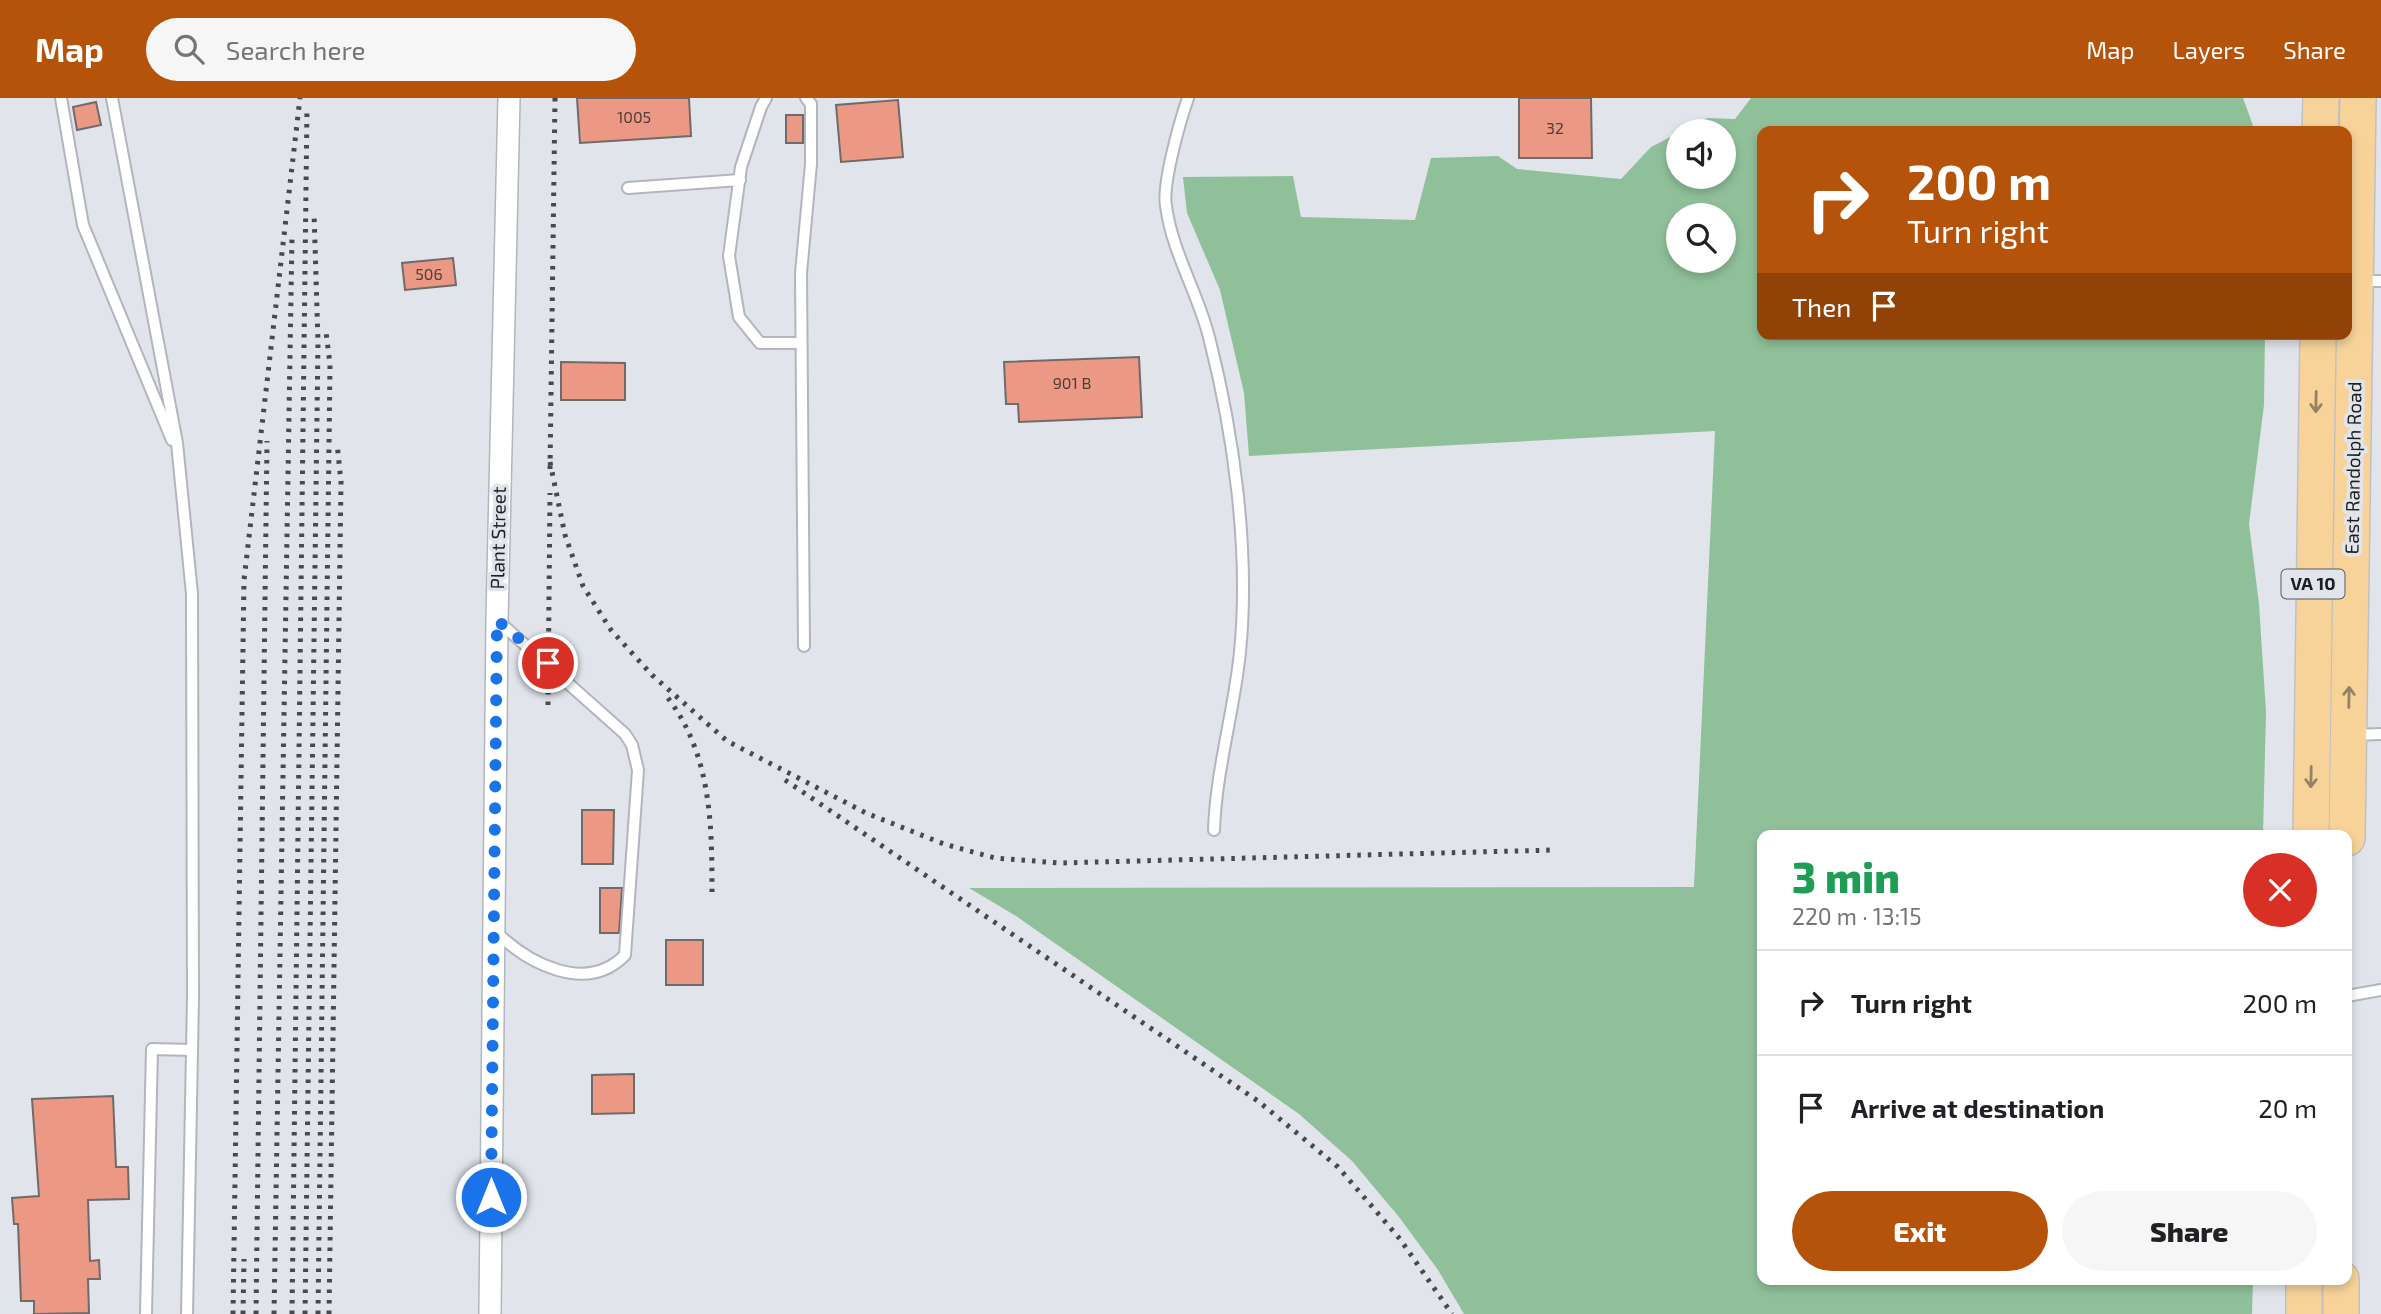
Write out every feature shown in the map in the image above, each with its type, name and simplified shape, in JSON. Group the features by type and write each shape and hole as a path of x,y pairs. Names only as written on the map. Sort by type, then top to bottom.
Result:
{"highway":[{"path":"2320,126 2321,98"},
{"name":"East Randolph Road","path":"2348,830 2365,735 2358,98"},
{"name":"East Randolph Road","path":"2311,830 2318,340"},
{"path":"2304,1285 2304,1314"},
{"path":"2341,1285 2341,1314"}],"street":[{"name":"Plant Street","path":"492,1311 492,928 509,98"}],"lane":[{"path":"61,98 83,225 157,401 180,465"},
{"path":"112,98 180,465 192,594 192,1050 187,1314"},
{"path":"766,98 740,180 729,256 738,317 760,344 801,343"},
{"path":"804,646 801,273 811,164 811,104 806,98"},
{"path":"1188,98 1174,148 1165,204 1174,240 1208,334 1221,388 1241,555 1240,651 1233,705 1219,768 1213,830"},
{"path":"628,188 740,180"},
{"path":"492,928 526,956 558,970 588,975 603,972 625,955 638,770 632,745 625,734 497,620"},
{"path":"2352,995 2381,990"},
{"path":"146,1314 152,1049 192,1050"}],"green space":[{"path":"1751,98 2243,98 2253,126 1757,126 1757,340 2265,340 2264,405 2249,524 2259,604 2266,712 2263,830 1757,830 1757,1285 2253,1285 2252,1314 1464,1314 1438,1270 1399,1217 1352,1161 1299,1114 1016,916 969,888 1694,887 1715,431 1249,456 1244,393 1220,290 1187,213 1183,177 1293,176 1301,217 1415,220 1431,158 1498,156 1517,169 1621,179 1651,147 1666,139 1666,189 1736,189 1735,119"}],"building":[{"path":"577,98 689,98 691,136 580,143"},
{"path":"1519,98 1591,98 1592,158 1519,158"},
{"path":"898,100 903,157 841,162 836,105"},
{"path":"96,102 101,125 77,130 73,107"},
{"path":"786,115 803,115 803,143 786,143"},
{"path":"453,258 456,285 405,290 402,263"},
{"path":"1139,357 1142,417 1019,422 1018,404 1006,404 1004,362"},
{"path":"561,362 625,363 625,400 561,400"},
{"path":"582,810 614,810 613,864 582,864"},
{"path":"600,888 622,888 619,933 600,933"},
{"path":"666,940 703,940 703,985 666,985"},
{"path":"634,1074 634,1113 592,1114 592,1075"},
{"path":"113,1096 116,1167 128,1167 129,1199 88,1200 90,1261 99,1260 100,1279 88,1279 89,1313 34,1314 34,1301 21,1301 18,1224 14,1224 12,1198 39,1196 32,1099"}],"railway":[{"path":"233,1314 244,580 300,98"},
{"path":"550,469 555,98"},
{"path":"292,1314 307,108"},
{"path":"305,1314 318,342 314,212"},
{"path":"274,1314 292,236"},
{"path":"318,1314 330,364 326,332"},
{"path":"256,1314 267,441"},
{"path":"329,1314 341,482 337,443"},
{"path":"550,462 565,535 583,586 611,630 652,675 727,741 866,813 944,844 995,858 1060,863 1554,850"},
{"path":"548,705 550,493"},
{"path":"668,698 682,720 701,766 709,815 712,892"},
{"path":"785,780 1258,1101 1338,1167 1400,1239 1452,1314"},
{"path":"243,1314 244,1259"}],"route":[{"path":"491,1197 497,620 548,663"}]}
